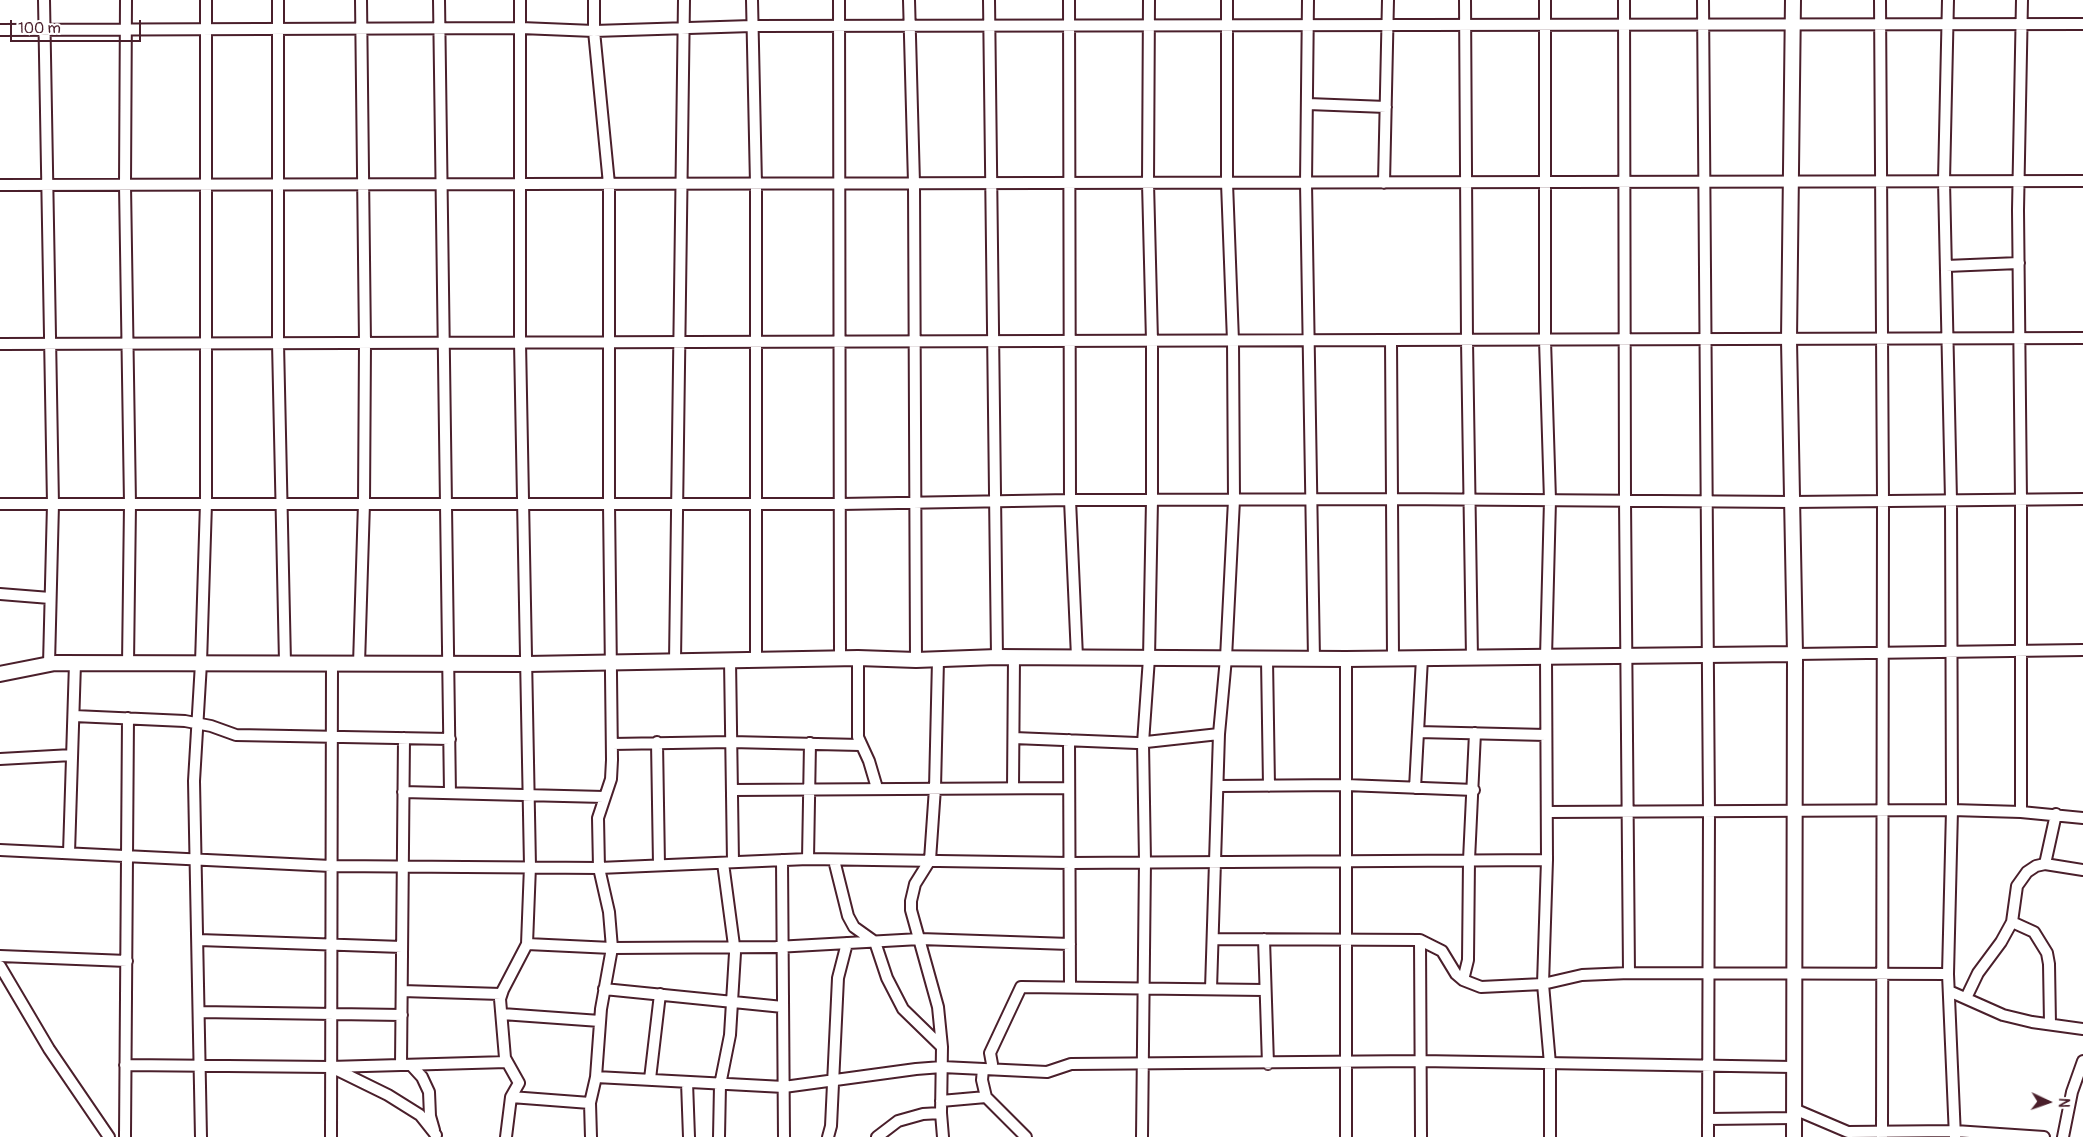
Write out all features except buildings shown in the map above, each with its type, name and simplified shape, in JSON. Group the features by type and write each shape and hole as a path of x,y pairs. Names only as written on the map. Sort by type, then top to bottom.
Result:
{"street":[{"path":"44,0 53,504 49,664"},
{"path":"126,0 125,185 130,504 128,664"},
{"path":"201,1137 199,940 194,781 201,663 206,503 206,0"},
{"path":"278,0 278,343 285,662"},
{"path":"359,664 364,502 365,343 361,0"},
{"path":"439,0 444,503 450,792"},
{"path":"506,1137 511,1097 519,1083 506,1062 501,994 527,944 530,866 520,342 520,0"},
{"path":"592,1137 590,1103 596,1077 600,1021 612,948 609,912 599,868 598,818 611,779 612,744 608,344 610,184 594,31 594,0"},
{"path":"675,661 684,0"},
{"path":"752,0 756,184 756,660"},
{"path":"839,0 840,659"},
{"path":"909,0 914,183 916,660"},
{"path":"989,0 997,657"},
{"path":"1069,0 1070,183 1068,341 1070,500 1077,657"},
{"path":"1142,1137 1142,989 1145,861 1143,743 1149,658 1152,500 1152,341 1148,183 1149,0"},
{"path":"1211,989 1219,734 1226,658 1234,500 1233,341 1228,183 1227,0"},
{"path":"1308,0 1306,183 1314,659"},
{"path":"1384,183 1388,0"},
{"path":"1464,0 1472,658"},
{"path":"1545,0 1545,340 1550,500 1546,657 1547,860 1543,984 1550,1064 1550,1137"},
{"path":"1624,0 1625,500 1628,657 1629,973"},
{"path":"1703,0 1704,339 1709,812 1708,1137"},
{"path":"1793,0 1789,340 1795,654 1794,1137"},
{"path":"1880,0 1883,500 1881,653 1882,1134"},
{"path":"1948,0 1944,181 1951,500 1952,810 1948,974 1955,1134"},
{"path":"2021,812 2021,339 2019,263 2022,0"},
{"path":"0,30 521,28 594,31 752,26 1149,27 2083,24"},
{"path":"1308,104 1386,107"},
{"path":"0,185 440,183 1880,183 2083,181"},
{"path":"1946,266 2019,263"},
{"path":"0,344 520,342 608,344 680,342 2083,338"},
{"path":"1391,340 1393,658"},
{"path":"0,504 523,502 841,504 1070,500 1392,499 1792,502 2083,499"},
{"path":"0,594 50,598"},
{"path":"0,674 49,664 75,663 527,664 858,658 938,660 997,657 1346,659 2083,650"},
{"path":"1013,788 1014,657"},
{"path":"858,658 858,737 860,745 869,761 877,788"},
{"path":"1415,788 1422,658"},
{"path":"1267,659 1269,786"},
{"path":"1346,659 1346,1137"},
{"path":"719,1137 720,1085 733,1001 734,947 728,863 732,790 730,660"},
{"path":"938,660 935,788 930,860 914,884 911,910 938,1007 942,1047 941,1113 943,1137"},
{"path":"69,853 75,663"},
{"path":"330,1137 332,663"},
{"path":"74,716 198,723 236,735 450,739"},
{"path":"125,1137 128,718"},
{"path":"1418,732 1546,735"},
{"path":"1463,980 1468,960 1469,860 1474,790 1475,733"},
{"path":"1014,738 1143,743 1219,734"},
{"path":"404,738 402,1014 406,1065 422,1077 429,1092 430,1116 436,1136"},
{"path":"1069,740 1070,987"},
{"path":"658,742 659,865"},
{"path":"612,744 731,742 860,745"},
{"path":"808,859 810,743"},
{"path":"0,759 72,756"},
{"path":"1218,786 1346,786 1474,790"},
{"path":"732,790 1069,788"},
{"path":"403,792 604,797"},
{"path":"1546,812 1952,810 2056,814 2083,818"},
{"path":"2045,864 2056,814"},
{"path":"0,850 331,866 599,868 808,859 1070,863 1145,861 1547,860"},
{"path":"782,860 784,1137"},
{"path":"834,860 848,916 859,932 875,942 887,978 903,1009 942,1047"},
{"path":"1966,998 1978,973 2001,942 2012,922 2017,886 2027,872 2036,866 2045,864 2083,870"},
{"path":"2012,922 2034,932 2047,953 2049,964 2050,1024"},
{"path":"527,944 612,948 782,947 920,939 1070,944"},
{"path":"1214,939 1420,940 1442,951 1456,974 1463,980 1481,987 1543,984 1582,975 1629,973 1948,974"},
{"path":"1264,939 1264,990 1268,1064"},
{"path":"199,940 402,947"},
{"path":"1420,940 1421,1137"},
{"path":"828,1137 831,1126 838,978 847,943"},
{"path":"0,956 127,961"},
{"path":"0,966 49,1049 109,1137"},
{"path":"1026,1137 986,1096 982,1080 988,1066 990,1053 1021,987 1264,990"},
{"path":"604,989 783,1007"},
{"path":"402,991 501,994"},
{"path":"1949,991 2003,1015 2083,1029"},
{"path":"650,1079 660,994"},
{"path":"199,1012 402,1014"},
{"path":"502,1014 600,1021"},
{"path":"596,1077 784,1087 942,1067 988,1066 1046,1072 1071,1064 1268,1064 1420,1061 1794,1067"},
{"path":"126,1065 330,1067 506,1062"},
{"path":"2063,1137 2072,1092 2083,1062"},
{"path":"330,1067 388,1095 420,1115 436,1136"},
{"path":"687,1082 690,1137"},
{"path":"941,1101 986,1096"},
{"path":"511,1097 590,1103"},
{"path":"877,1137 898,1121 923,1114 941,1113"},
{"path":"1708,1119 1794,1113 1845,1135 1955,1134 2044,1137"}]}
